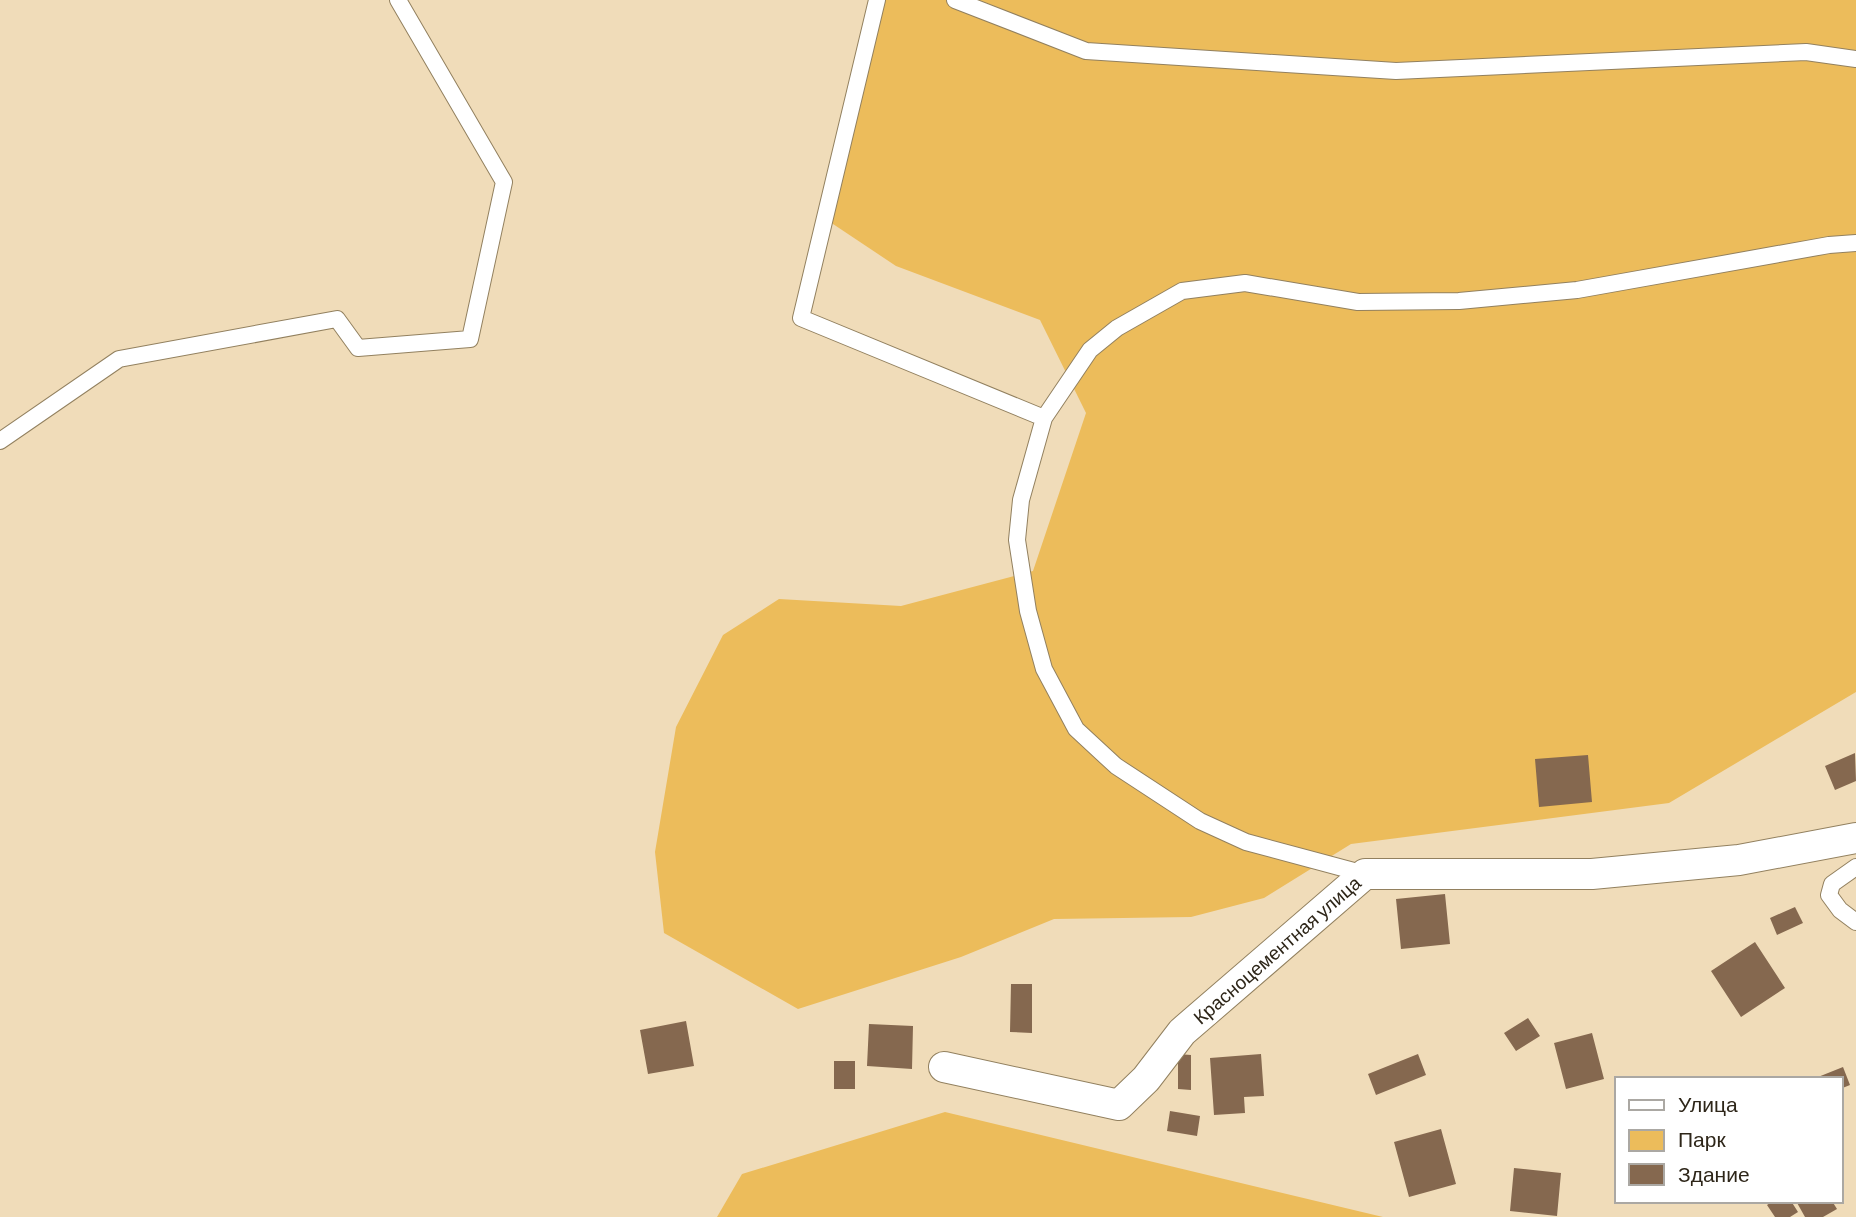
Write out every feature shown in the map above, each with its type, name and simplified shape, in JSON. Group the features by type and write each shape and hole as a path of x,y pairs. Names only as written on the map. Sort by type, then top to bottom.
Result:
{"street":[{"name":"Красноцементная улица","path":"944,1067 1119,1105 1146,1079 1182,1032 1365,874 1592,874 1739,860 1856,838"}],"lane":[{"path":"0,440 119,359 337,319 358,348 470,339 504,182 398,0"},
{"path":"877,0 801,318 1044,418"},
{"path":"955,0 1086,51 1396,71 1806,52 1856,59"},
{"path":"1365,874 1246,842 1200,821 1116,766 1076,729 1044,669 1028,611 1017,540 1021,500 1044,418 1090,350 1117,328 1182,291 1245,283 1358,302 1459,301 1577,290 1829,245 1856,243"},
{"path":"1856,867 1832,884 1829,895 1840,910 1856,922"}],"green space":[{"path":"881,0 1856,0 1856,692 1669,803 1351,844 1264,898 1191,917 1054,919 961,957 798,1009 664,933 655,852 676,727 723,635 779,599 901,606 1033,571 1086,413 1040,320 896,266 818,214"},
{"path":"945,1112 1383,1217 717,1217 742,1174"}],"building":[{"path":"1855,753 1856,781 1835,790 1825,766"},
{"path":"1588,755 1592,802 1539,807 1535,759"},
{"path":"1445,894 1450,944 1401,949 1396,899"},
{"path":"1795,907 1803,923 1777,935 1770,918"},
{"path":"1755,942 1785,988 1741,1017 1711,971"},
{"path":"1011,984 1032,984 1032,1033 1010,1032"},
{"path":"1528,1018 1540,1036 1516,1051 1504,1033"},
{"path":"686,1021 694,1066 648,1074 640,1030"},
{"path":"869,1024 913,1026 912,1069 867,1066"},
{"path":"1592,1033 1604,1079 1566,1089 1554,1043"},
{"path":"1178,1054 1191,1055 1191,1090 1178,1089"},
{"path":"1261,1054 1264,1096 1244,1097 1245,1113 1214,1115 1210,1058"},
{"path":"1418,1054 1426,1075 1376,1095 1368,1074"},
{"path":"834,1061 855,1061 855,1089 834,1089"},
{"path":"1843,1067 1850,1085 1842,1088 1842,1077 1818,1077"},
{"path":"1170,1111 1200,1116 1197,1136 1167,1131"},
{"path":"1441,1129 1456,1184 1409,1197 1394,1142"},
{"path":"1514,1168 1561,1173 1557,1216 1510,1211"},
{"path":"1792,1203 1798,1212 1790,1217 1775,1217 1767,1205"},
{"path":"1797,1203 1833,1203 1837,1209 1823,1217 1805,1217"}]}
